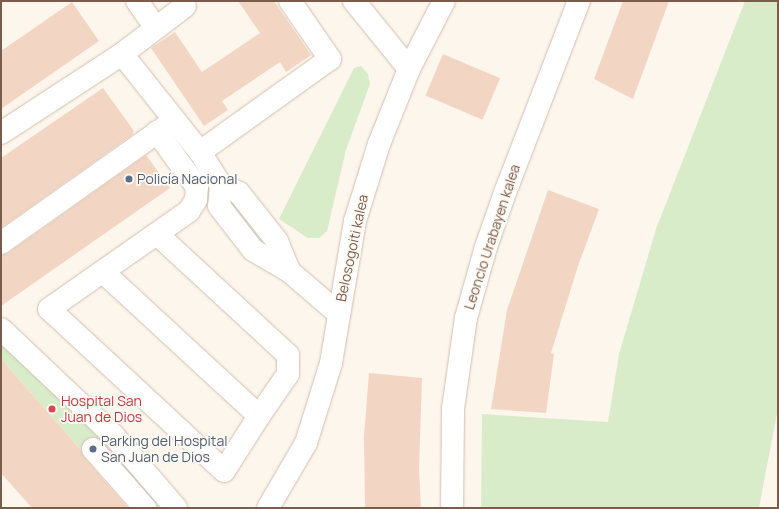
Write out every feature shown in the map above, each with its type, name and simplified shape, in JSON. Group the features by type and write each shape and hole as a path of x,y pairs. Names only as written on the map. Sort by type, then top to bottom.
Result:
{"street":[{"path":"137,1 155,27"},
{"path":"200,152 330,59 290,1"},
{"path":"354,1 409,69 444,1"},
{"name":"Leoncio Urabayen kalea","path":"452,508 453,409 466,318 504,197 579,1"},
{"path":"1,133 122,54 155,27 185,6"},
{"path":"122,54 165,127 197,187 196,200 189,211 49,309 224,471 288,374 288,355 157,234"},
{"name":"Belosogoiti kalea","path":"268,508 306,443 331,363 338,312 355,222 378,144 409,69"},
{"path":"165,127 200,152 221,185 218,206 253,250 289,271 338,312"},
{"path":"1,243 165,127"},
{"path":"103,272 259,416"},
{"path":"1,329 114,436 176,508"},
{"path":"93,448 145,508"}],"green space":[{"path":"745,1 778,1 778,408 759,508 481,508 482,414 608,422 619,354 656,229"},
{"path":"361,66 368,74 370,84 346,150 327,231 319,238 308,238 279,219 354,68"},
{"path":"1,344 101,438 83,452 1,359"}],"building":[{"path":"238,1 274,1 311,55 286,72 280,62 222,101 228,110 204,126 151,48 175,32 202,72 260,33"},
{"path":"623,1 669,1 633,99 594,79"},
{"path":"72,2 99,41 1,109 1,51"},
{"path":"443,54 500,78 482,120 425,95"},
{"path":"103,88 134,131 132,135 1,228 1,158"},
{"path":"146,155 170,188 1,306 1,255 8,253"},
{"path":"548,190 599,209 578,266 551,353 554,354 546,413 491,409 507,310"},
{"path":"1,359 81,450 84,457 128,508 32,508 1,473"},
{"path":"369,373 422,378 419,469 421,508 365,508 364,436"}],"place":[{"name":"Policía Nacional","path":"129,179"},
{"name":"Hospital San Juan de Dios","path":"52,409"},
{"name":"Parking del Hospital San Juan de Dios","path":"93,449"}]}
